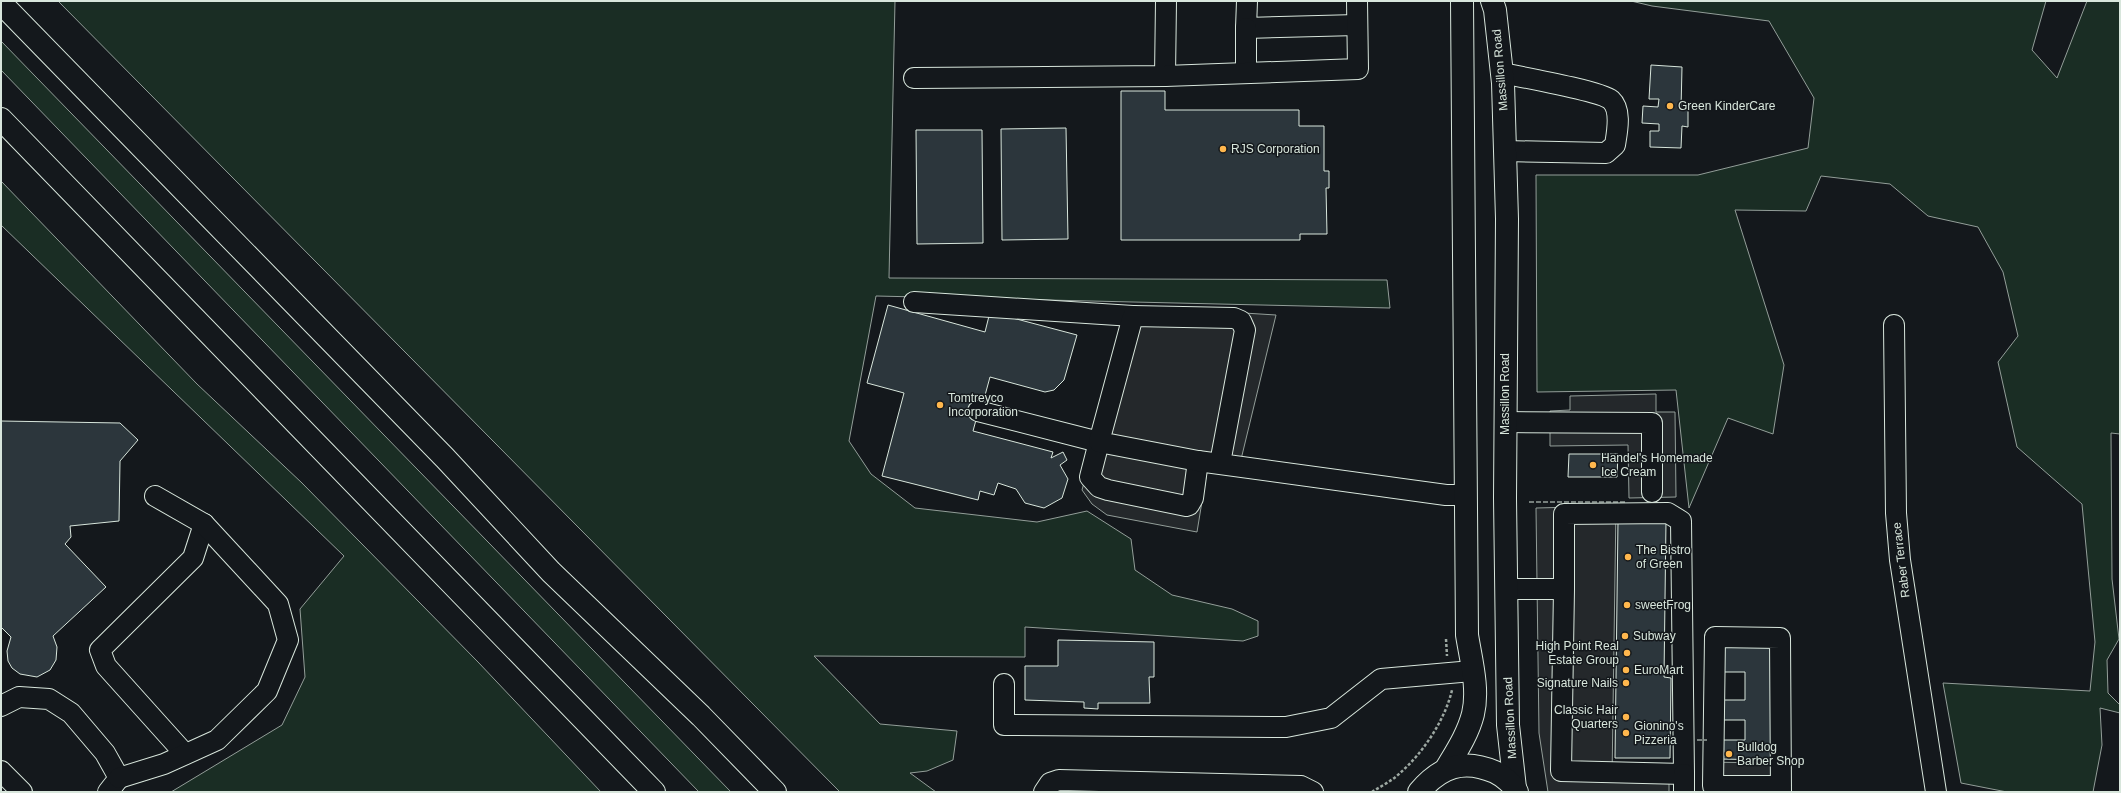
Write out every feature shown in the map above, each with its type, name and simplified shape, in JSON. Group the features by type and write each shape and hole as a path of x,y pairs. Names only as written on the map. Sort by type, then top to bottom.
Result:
{"main road":[{"path":"1446,769 1461,745 1473,714 1475,691 1467,635 1462,1"},
{"name":"Massillon Road","path":"1492,1 1495,10 1502,73 1505,151 1507,219 1505,422 1508,725 1516,790"},
{"path":"1,3 439,453 551,572 701,716 775,792"},
{"path":"1,119 654,792"},
{"path":"1419,792 1430,779 1446,769 1464,765 1482,766 1501,775 1516,790"}],"street":[{"path":"1165,76 1166,1"},
{"path":"1246,73 1247,1"},
{"path":"914,78 1165,76 1358,69 1357,1"},
{"path":"1246,28 1357,25"},
{"path":"1502,73 1594,94 1610,100 1616,109 1617,116 1615,145 1606,153 1505,151"},
{"path":"914,302 1133,316 1234,318 1241,321 1246,330 1220,464"},
{"path":"1133,316 1090,477 1099,487 1182,506 1189,505 1192,502 1198,461"},
{"name":"Raber Terrace","path":"1894,325 1896,513 1900,560 1936,792"},
{"path":"978,411 1099,442 1198,461 1446,495 1466,495"},
{"path":"1505,422 1652,423 1652,492"},
{"path":"1,706 19,697 49,699 71,713 105,753 113,785 217,740 267,691 288,640 278,604 204,524 155,496"},
{"path":"1668,513 1682,521 1684,783 1561,771 1564,589 1564,514 1668,513"},
{"path":"185,754 106,666 100,650 193,558 204,524"},
{"path":"1506,589 1564,589"},
{"path":"1715,637 1780,638 1781,789 1712,786 1715,637"},
{"path":"1004,684 1004,725 1286,727 1331,718 1381,679 1472,671"},
{"path":"1,771 22,792"},
{"path":"1044,792 1050,783 1059,780 1301,786 1313,792"}],"path":[{"path":"1372,792 1400,774 1443,717 1452,691 1446,636"}],"green space":[{"path":"58,1 895,1 889,278 1387,280 1390,308 876,296 849,441 871,474 915,508 1037,522 1087,511 1131,539 1135,570 1172,595 1232,609 1258,621 1258,636 1243,641 1025,627 1025,657 814,656 880,724 957,731 953,760 927,771 910,773 936,792 840,792"},
{"path":"1631,1 2046,1 2032,50 2057,78 2087,1 2120,1 2120,434 2111,433 2112,579 2119,639 2107,660 2108,693 2120,705 2120,713 2100,708 2102,745 2093,792 2007,792 1961,783 1943,683 2090,691 2095,642 2082,504 2017,447 1998,362 2018,336 2003,272 1978,227 1928,216 1890,184 1821,176 1806,211 1735,210 1784,365 1773,434 1728,418 1689,508 1676,390 1537,392 1536,175 1698,175 1808,148 1814,98 1769,21 1652,6"},
{"path":"1,41 731,792 699,792 1,70"},
{"path":"1,181 197,384 302,483 478,662 601,792 171,792 282,725 305,677 300,609 344,556 1,225"}],"shaded area":[{"path":"1132,306 1276,315 1237,476 1207,471 1197,532 1107,515 1092,504 1082,490"},
{"path":"1656,394 1656,412 1675,412 1676,497 1629,498 1628,445 1550,446 1550,411 1570,410 1570,396"},
{"path":"1616,506 1612,779 1669,781 1669,792 1548,792 1539,733 1536,508"},
{"path":"1704,762 1772,763 1773,778 1705,776"}],"building":[{"name":"Green KinderCare","path":"1651,65 1682,67 1681,109 1688,109 1688,127 1682,126 1681,148 1650,147 1650,131 1659,131 1659,124 1642,123 1643,106 1658,107 1659,99 1649,99"},
{"name":"RJS Corporation","path":"1121,91 1165,91 1165,110 1299,110 1299,126 1324,126 1324,171 1329,171 1329,188 1326,188 1327,234 1300,234 1300,240 1121,240"},
{"path":"1066,128 1068,239 1002,240 1001,129"},
{"path":"916,130 982,130 983,243 917,244"},
{"name":"Tomtreyco Incorporation","path":"888,305 985,332 990,312 1077,335 1064,380 1054,390 1045,392 990,377 984,399 982,398 973,431 1053,452 1051,458 1063,452 1067,460 1060,465 1068,479 1062,498 1044,508 1025,503 1016,489 998,483 994,495 980,491 978,500 882,476 904,393 867,383"},
{"path":"1,421 120,423 138,440 120,461 119,521 70,526 71,537 65,544 106,587 53,636 57,647 56,660 50,670 37,677 20,674 12,668 8,661 7,651 11,637 1,627"},
{"name":"Handel's Homemade Ice Cream","path":"1569,454 1618,454 1617,477 1568,477"},
{"path":"1618,521 1666,521 1664,677 1671,678 1670,758 1615,758"},
{"path":"1058,640 1154,642 1154,677 1149,677 1150,703 1098,703 1098,709 1084,708 1084,702 1025,700 1025,666 1058,666"},
{"path":"1721,644 1773,644 1772,760 1720,759 1720,740 1745,740 1745,720 1721,720 1721,700 1745,700 1745,672 1720,672"}],"fence":[{"path":"1529,502 1625,502"},
{"path":"1697,740 1707,740"}],"place":[{"name":"Green KinderCare","path":"1670,106"},
{"name":"RJS Corporation","path":"1223,149"},
{"name":"Tomtreyco Incorporation","path":"940,405"},
{"name":"Handel's Homemade Ice Cream","path":"1593,465"},
{"name":"The Bistro of Green","path":"1628,557"},
{"name":"sweetFrog","path":"1627,605"},
{"name":"Subway","path":"1625,636"},
{"name":"High Point Real Estate Group","path":"1627,653"},
{"name":"EuroMart","path":"1626,670"},
{"name":"Signature Nails","path":"1626,683"},
{"name":"Classic Hair Quarters","path":"1626,717"},
{"name":"Gionino's Pizzeria","path":"1626,733"},
{"name":"Bulldog Barber Shop","path":"1729,754"}]}
